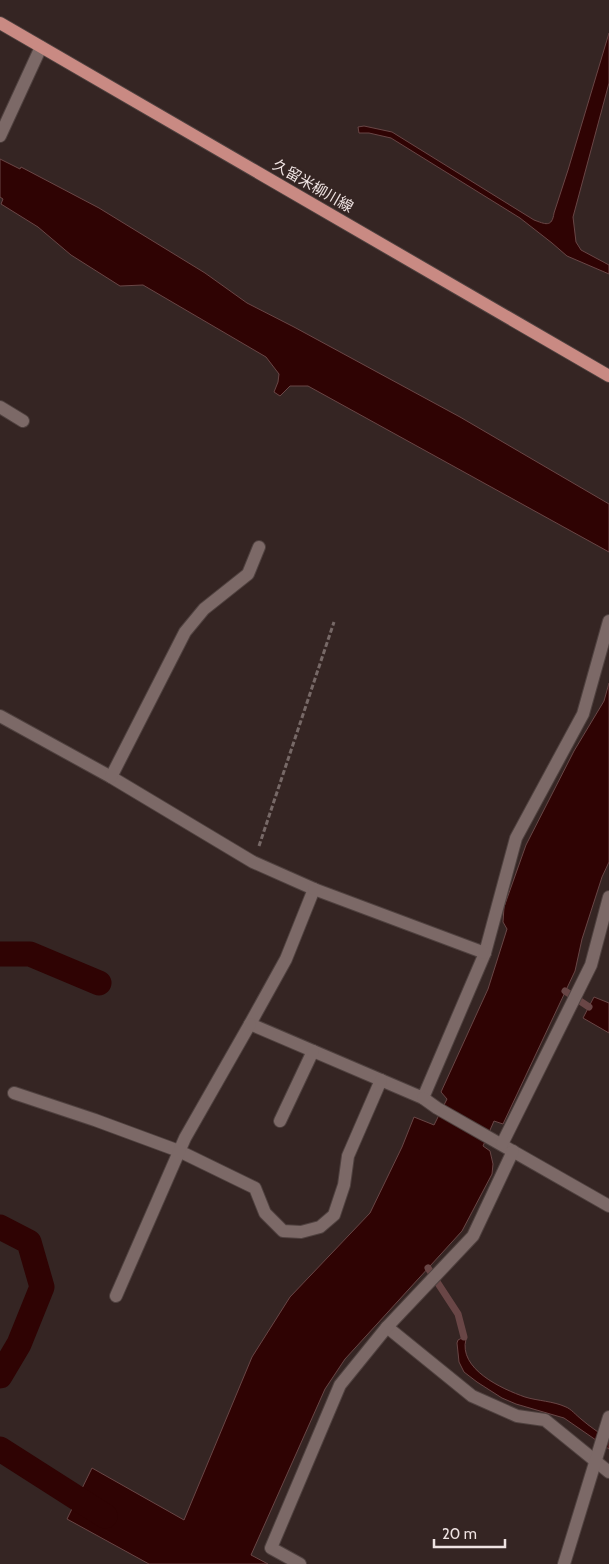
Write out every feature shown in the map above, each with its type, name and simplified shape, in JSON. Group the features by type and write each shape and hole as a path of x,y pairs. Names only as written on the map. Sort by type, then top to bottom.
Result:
{"main road":[{"name":"久留米柳川線","path":"0,23 609,376"}],"street":[{"path":"0,136 41,47"},
{"path":"0,407 23,421"},
{"path":"111,777 185,632 204,609 248,574 259,546"},
{"path":"423,1098 485,953 516,838 583,714 609,621"},
{"path":"0,716 111,777 253,862 314,889 485,953"},
{"path":"116,1296 184,1138 286,959 314,889"},
{"path":"300,1564 271,1548 340,1385 387,1328 473,1236 502,1144 591,965 609,897"},
{"path":"250,1024 423,1098 437,1108 609,1206"},
{"path":"280,1121 313,1051"},
{"path":"14,1093 179,1151 255,1188 265,1213 283,1231 301,1232 320,1227 334,1215 344,1185 348,1156 381,1080"},
{"path":"387,1328 472,1396 517,1416 545,1420 609,1472"},
{"path":"564,1564 609,1417"}],"path":[{"path":"253,862 334,622"}],"shaded area":[{"path":"609,33 609,83 573,217 576,242 581,250 609,265 609,274 567,256 520,218 391,138 369,133 359,133 358,127 364,126 392,132 534,220 547,224 550,223"},
{"path":"0,159 20,169 21,167 99,208 205,273 247,303 460,417 609,504 609,552 308,386 290,386 280,396 274,392 279,374 266,357 143,285 120,286 71,255 38,227 1,204 3,199 0,197"},
{"path":"609,683 609,862 602,877 582,939 575,971 503,1124 494,1121 483,1146 490,1151 493,1164 492,1174 462,1231 345,1359 325,1389 251,1555 268,1564 149,1564 67,1519 92,1468 184,1520 252,1357 290,1297 370,1213 402,1147 414,1117 434,1125 447,1099 441,1092 488,989 507,929 503,922 504,907 526,845 574,751 604,701"},
{"path":"594,997 609,1003 609,1033 583,1018"},
{"path":"464,1337 466,1339 465,1350 469,1360 484,1376 505,1389 568,1408 609,1440 609,1449 564,1418 502,1398 464,1372 459,1362 457,1343 458,1340"}],"waterway":[{"path":"0,954 30,954 99,983"},
{"path":"565,991 589,1007"},
{"path":"0,1227 29,1242 42,1287 19,1344 0,1376"},
{"path":"428,1268 458,1314 464,1337"},
{"path":"0,1449 105,1516"}]}
